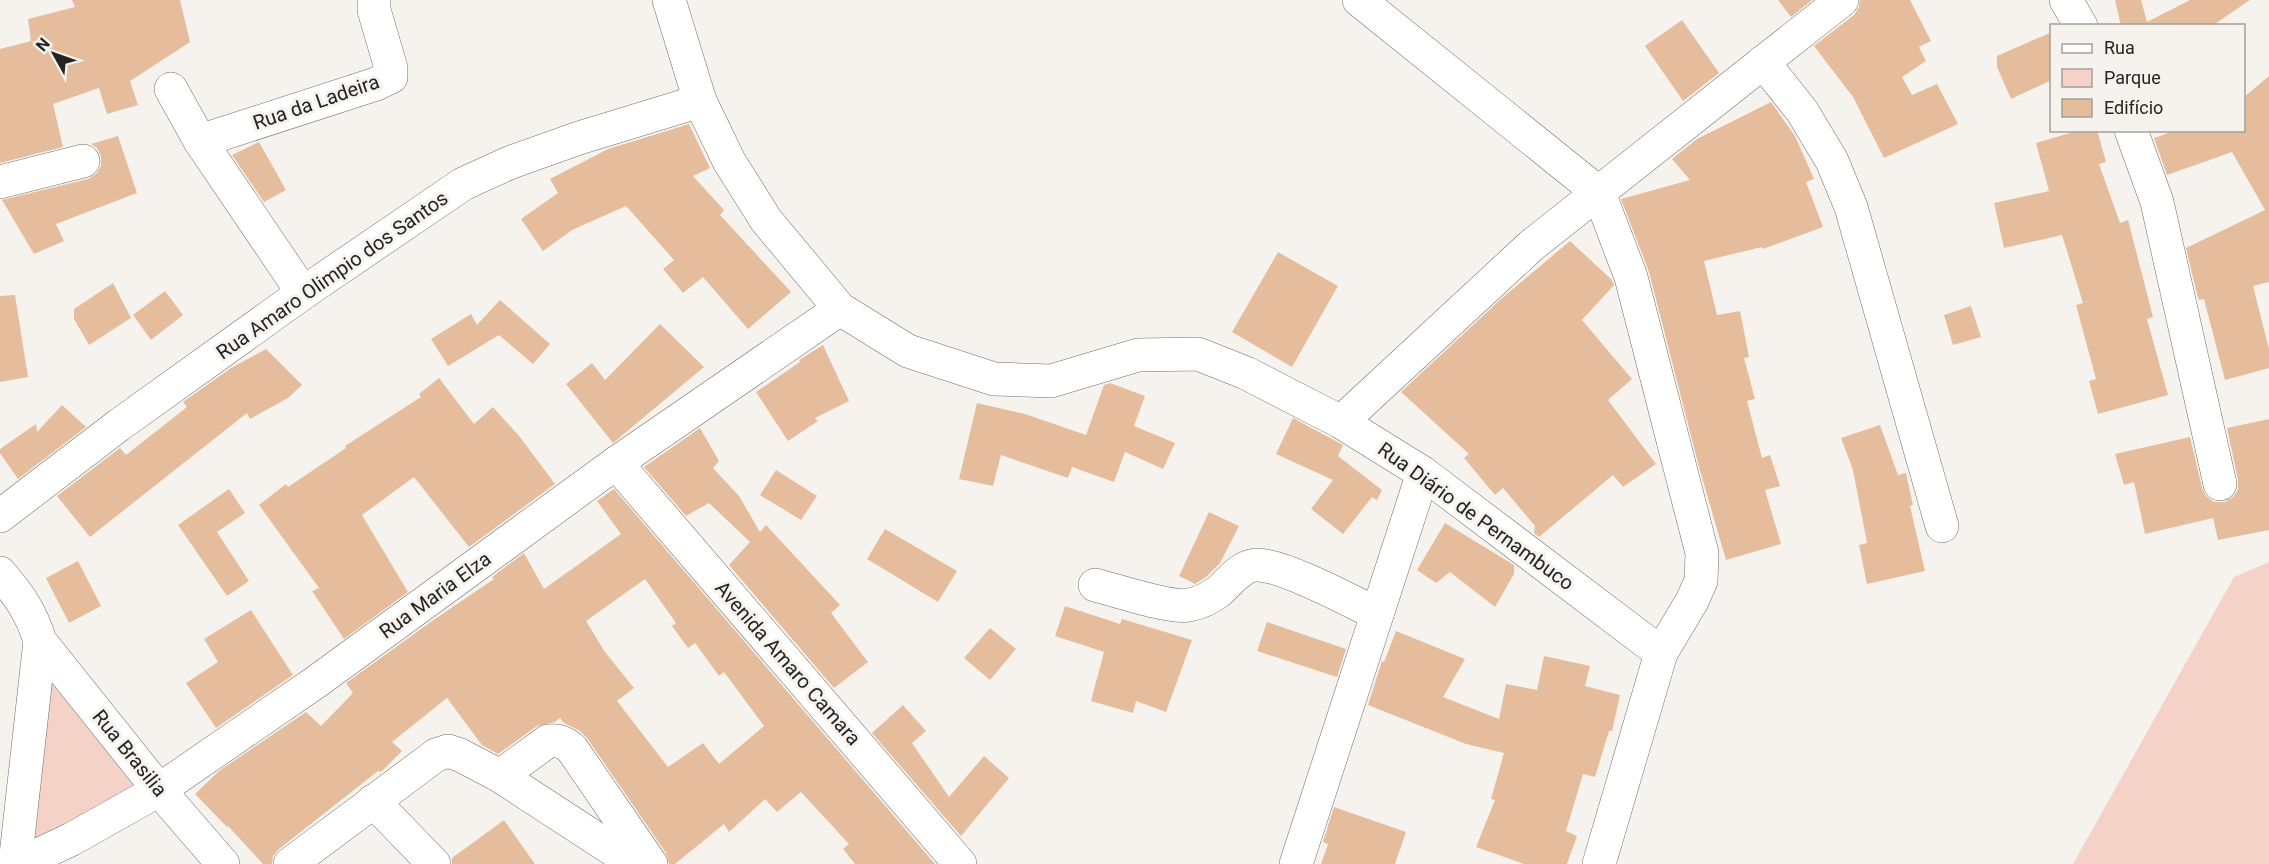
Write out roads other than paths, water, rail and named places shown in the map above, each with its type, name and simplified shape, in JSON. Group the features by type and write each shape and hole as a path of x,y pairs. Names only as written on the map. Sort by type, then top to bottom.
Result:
{"street":[{"name":"Rua da Ladeira","path":"200,141 376,84 391,76 391,68 374,10 374,0"},
{"name":"Rua Diário de Pernambuco","path":"669,0 699,101 729,161 766,220 840,309 908,351 994,379 1052,381 1138,355 1198,354 1246,373 1341,422 1423,473 1661,653"},
{"path":"1359,0 1599,193 1631,277 1702,553 1701,581 1692,601 1661,653 1599,864"},
{"path":"1341,422 1532,245 1842,0"},
{"path":"2066,0 2080,24"},
{"path":"1763,62 1808,121 1833,161 1851,207 1942,525"},
{"path":"171,89 200,141 303,293"},
{"name":"Rua Amaro Olimpio dos Santos","path":"0,516 129,418 303,293 463,184 510,163 699,101"},
{"path":"2133,132 2157,202 2220,484"},
{"path":"0,182 83,161"},
{"name":"Rua Maria Elza","path":"17,864 72,839 159,790 316,682 616,463 840,309"},
{"name":"Avenida Amaro Camara","path":"616,463 960,864"},
{"path":"1296,864 1423,473"},
{"path":"1095,585 1174,605 1188,606 1217,592 1239,572 1253,565 1275,567 1377,614"},
{"path":"0,573 33,618 40,640 17,864"},
{"name":"Rua Brasilia","path":"40,640 159,790 223,864"},
{"path":"500,776 548,741 564,742 572,749 638,861"},
{"path":"290,864 436,755 448,752 460,755 500,776 638,861"},
{"path":"373,801 434,864"}]}
